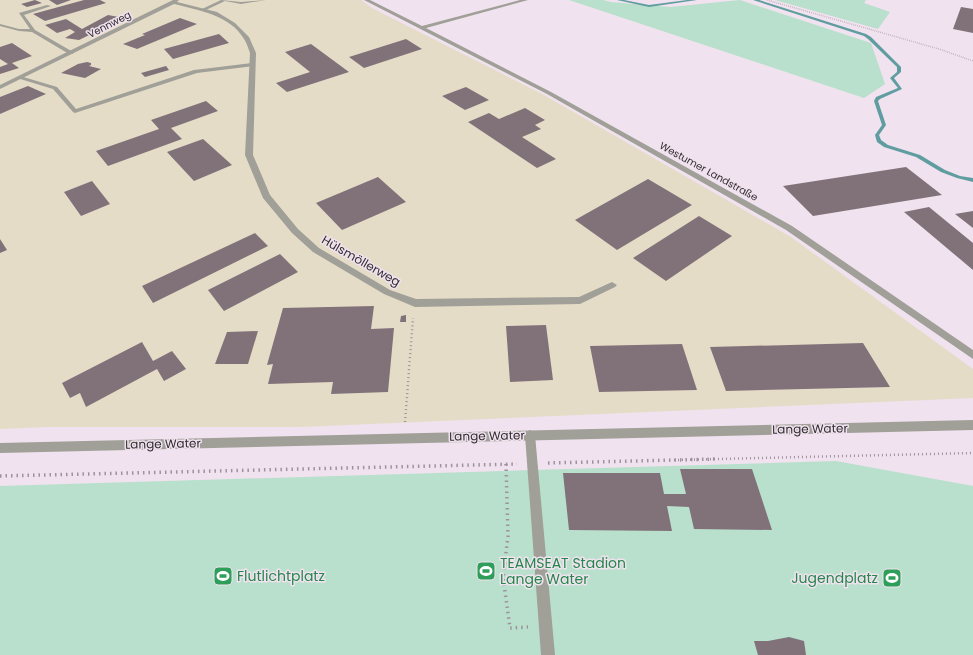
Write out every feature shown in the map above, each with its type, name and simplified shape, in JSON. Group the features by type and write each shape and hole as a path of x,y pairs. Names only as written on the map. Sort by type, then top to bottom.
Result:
{"street":[{"name":"Westumer Landstraße","path":"366,0 549,93 789,228 973,355"},
{"path":"421,28 526,0"},
{"name":"Hülsmöllerweg","path":"175,1 215,13 233,24 246,37 253,53 249,155 266,196 295,231 316,250 387,292 415,303 580,300 612,285"},
{"name":"Vennweg","path":"0,87 175,1"},
{"name":"Lange Water","path":"0,448 973,425"}],"lane":[{"path":"204,9 225,0 241,3 264,0"},
{"path":"34,31 21,14 49,6"},
{"path":"0,25 19,30 34,31 71,53"},
{"path":"20,78 55,88 75,111 196,71 252,64"},
{"path":"530,435 548,655"}],"path":[{"path":"767,0 939,49 973,61"},
{"path":"404,438 415,303"},
{"path":"0,476 973,453"},
{"path":"506,464 508,536 503,577 510,628 545,625"}],"shaded area":[{"path":"0,0 361,0 372,8 544,95 791,237 973,369 973,398 301,427 46,427 0,429"}],"green space":[{"path":"569,0 603,0 670,7 740,0 871,43 885,84 864,98"},
{"path":"775,0 866,0 864,3 890,12 878,29"},
{"name":"TEAMSEAT Stadion Lange Water","path":"836,461 973,486 973,655 0,655 0,486"}],"building":[{"path":"35,0 42,3 27,7 21,4"},
{"path":"49,0 71,0 57,5"},
{"path":"84,0 100,0 106,3 45,21 33,14"},
{"path":"961,7 973,9 973,33 953,29"},
{"path":"108,15 124,18 79,40 65,38 75,32 70,29 57,33 45,25 66,19 82,29"},
{"path":"180,18 197,24 137,49 123,44 145,35 142,34"},
{"path":"219,34 229,43 173,59 164,49"},
{"path":"406,39 422,49 364,68 349,57"},
{"path":"12,43 32,56 12,63 19,68 0,74 0,67 8,64 0,59 0,47"},
{"path":"311,44 349,72 287,92 276,83 310,72 285,52"},
{"path":"87,62 91,63 89,66 101,69 85,78 61,73 78,64"},
{"path":"166,66 169,70 145,77 141,73"},
{"path":"28,86 46,94 0,114 0,97"},
{"path":"466,87 489,100 465,110 442,96"},
{"path":"206,101 218,111 171,128 182,139 108,166 96,151 159,129 151,120"},
{"path":"525,108 545,120 535,125 541,129 522,137 556,159 537,168 468,122 489,113 499,119"},
{"path":"203,139 232,165 194,181 167,152"},
{"path":"906,167 942,195 813,216 783,186"},
{"path":"378,177 406,202 342,230 316,203"},
{"path":"648,179 692,205 617,250 575,220"},
{"path":"92,181 110,204 81,216 64,192"},
{"path":"929,207 973,243 973,270 904,212"},
{"path":"973,211 973,228 955,214"},
{"path":"699,216 732,236 666,281 633,258"},
{"path":"255,233 268,246 153,303 142,286"},
{"path":"0,239 7,250 0,253"},
{"path":"280,254 298,272 224,311 208,290"},
{"path":"374,306 371,329 394,328 388,392 331,394 333,382 268,384 273,364 267,365 283,308"},
{"path":"406,315 406,322 400,322 401,316"},
{"path":"546,325 553,380 510,382 506,326"},
{"path":"258,331 248,364 215,364 227,332"},
{"path":"142,342 153,361 172,351 186,369 164,381 157,369 86,407 80,393 70,398 62,383"},
{"path":"863,343 890,387 726,391 710,347"},
{"path":"682,344 697,390 599,392 590,346"},
{"path":"680,469 752,469 772,530 694,529 689,507 667,506 672,531 569,530 563,473 660,473 664,494 686,494"},
{"path":"789,637 804,641 806,655 758,655 754,641 768,641"}],"waterway":[{"path":"619,0 649,6 695,0"},
{"path":"755,0 865,35 870,38 899,67 899,72 892,78 900,89 878,98 876,101 884,125 877,135 879,141 886,146 918,156 943,171 973,180"}],"place":[{"name":"TEAMSEAT Stadion Lange Water","path":"486,571"},
{"name":"Flutlichtplatz","path":"223,576"},
{"name":"Jugendplatz","path":"892,578"}]}
